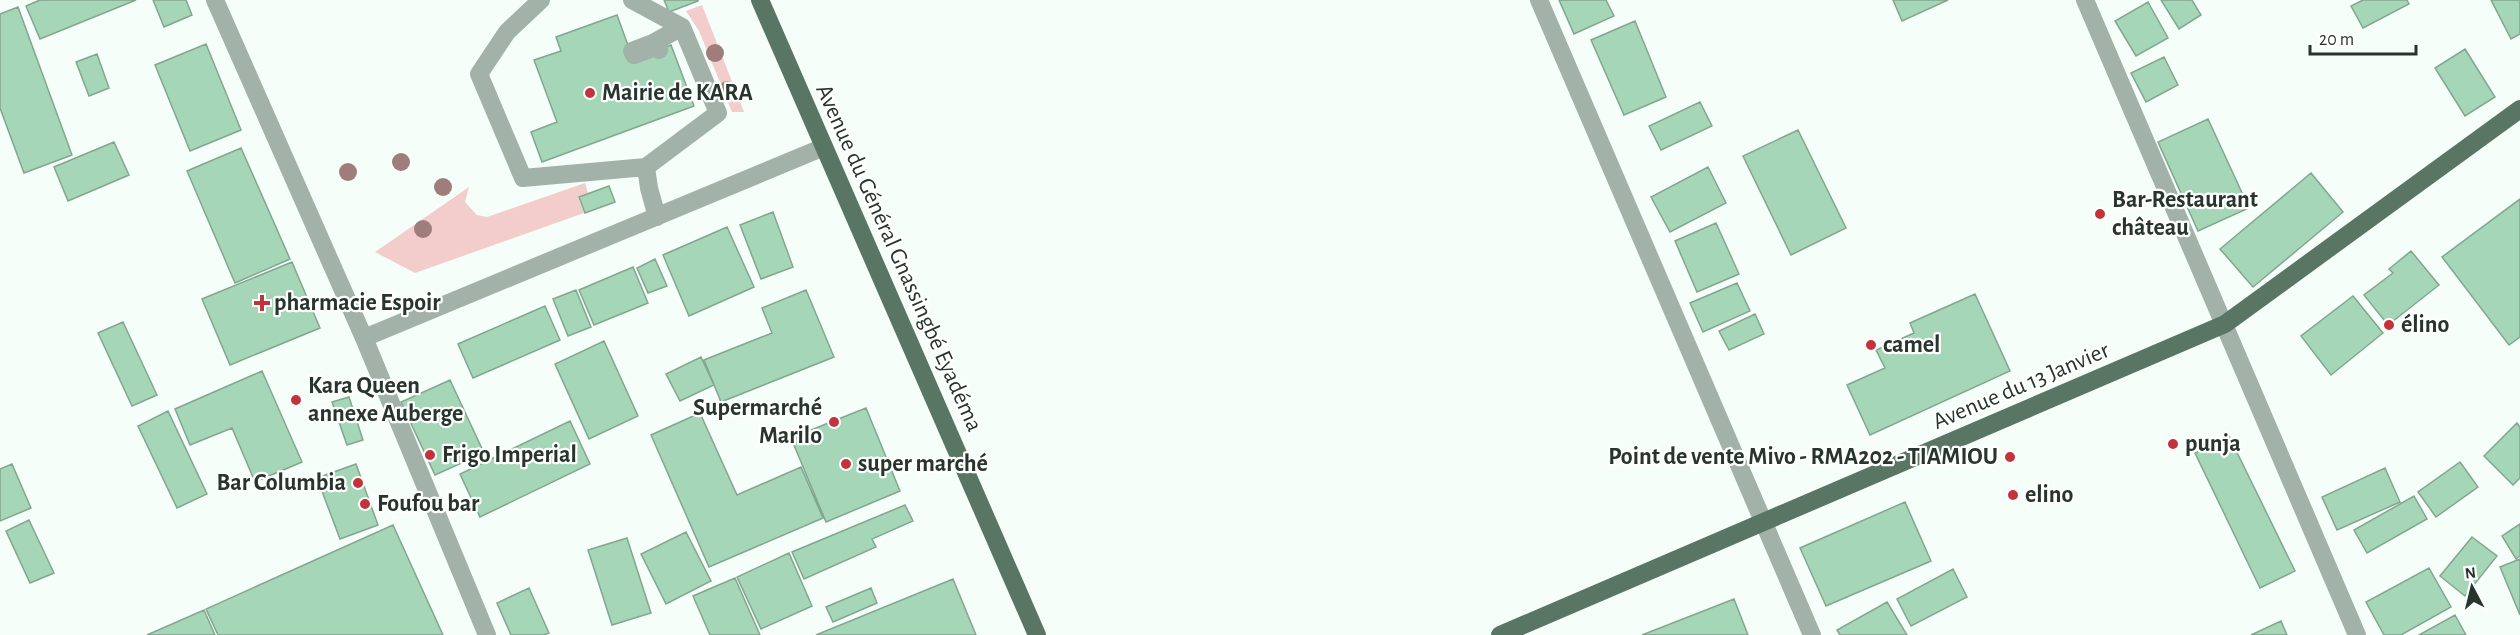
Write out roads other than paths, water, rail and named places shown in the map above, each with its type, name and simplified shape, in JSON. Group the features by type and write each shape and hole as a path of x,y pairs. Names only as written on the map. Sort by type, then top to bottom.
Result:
{"main road":[{"name":"Avenue du Général Gnassingbé Eyadéma","path":"760,0 1036,634"},
{"name":"Avenue du 13 Janvier","path":"1500,635 2225,324 2520,109"}],"street":[{"path":"216,0 364,338 487,635"},
{"path":"541,0 507,32 479,74 523,178 646,166 718,113 682,27 632,0"},
{"path":"1539,0 1812,635"},
{"path":"2085,0 2357,635"},
{"path":"659,50 658,46 634,55 632,51 682,27"},
{"path":"364,338 824,147"},
{"path":"646,166 657,217"}],"place":[{"name":"Mairie de KARA","path":"590,93"},
{"name":"Bar-Restaurant château","path":"2100,214"},
{"name":"pharmacie Espoir","path":"262,303"},
{"name":"élino","path":"2389,325"},
{"name":"camel","path":"1871,345"},
{"name":"Kara Queen annexe Auberge","path":"296,400"},
{"name":"Supermarché Marilo","path":"834,422"},
{"name":"punja","path":"2173,444"},
{"name":"Frigo Imperial","path":"430,455"},
{"name":"Point de vente Mivo - RMA202 - TIAMIOU","path":"2010,457"},
{"name":"super marché","path":"846,464"},
{"name":"Bar Columbia","path":"358,483"},
{"name":"elino","path":"2013,495"},
{"name":"Foufou bar","path":"365,504"}]}
